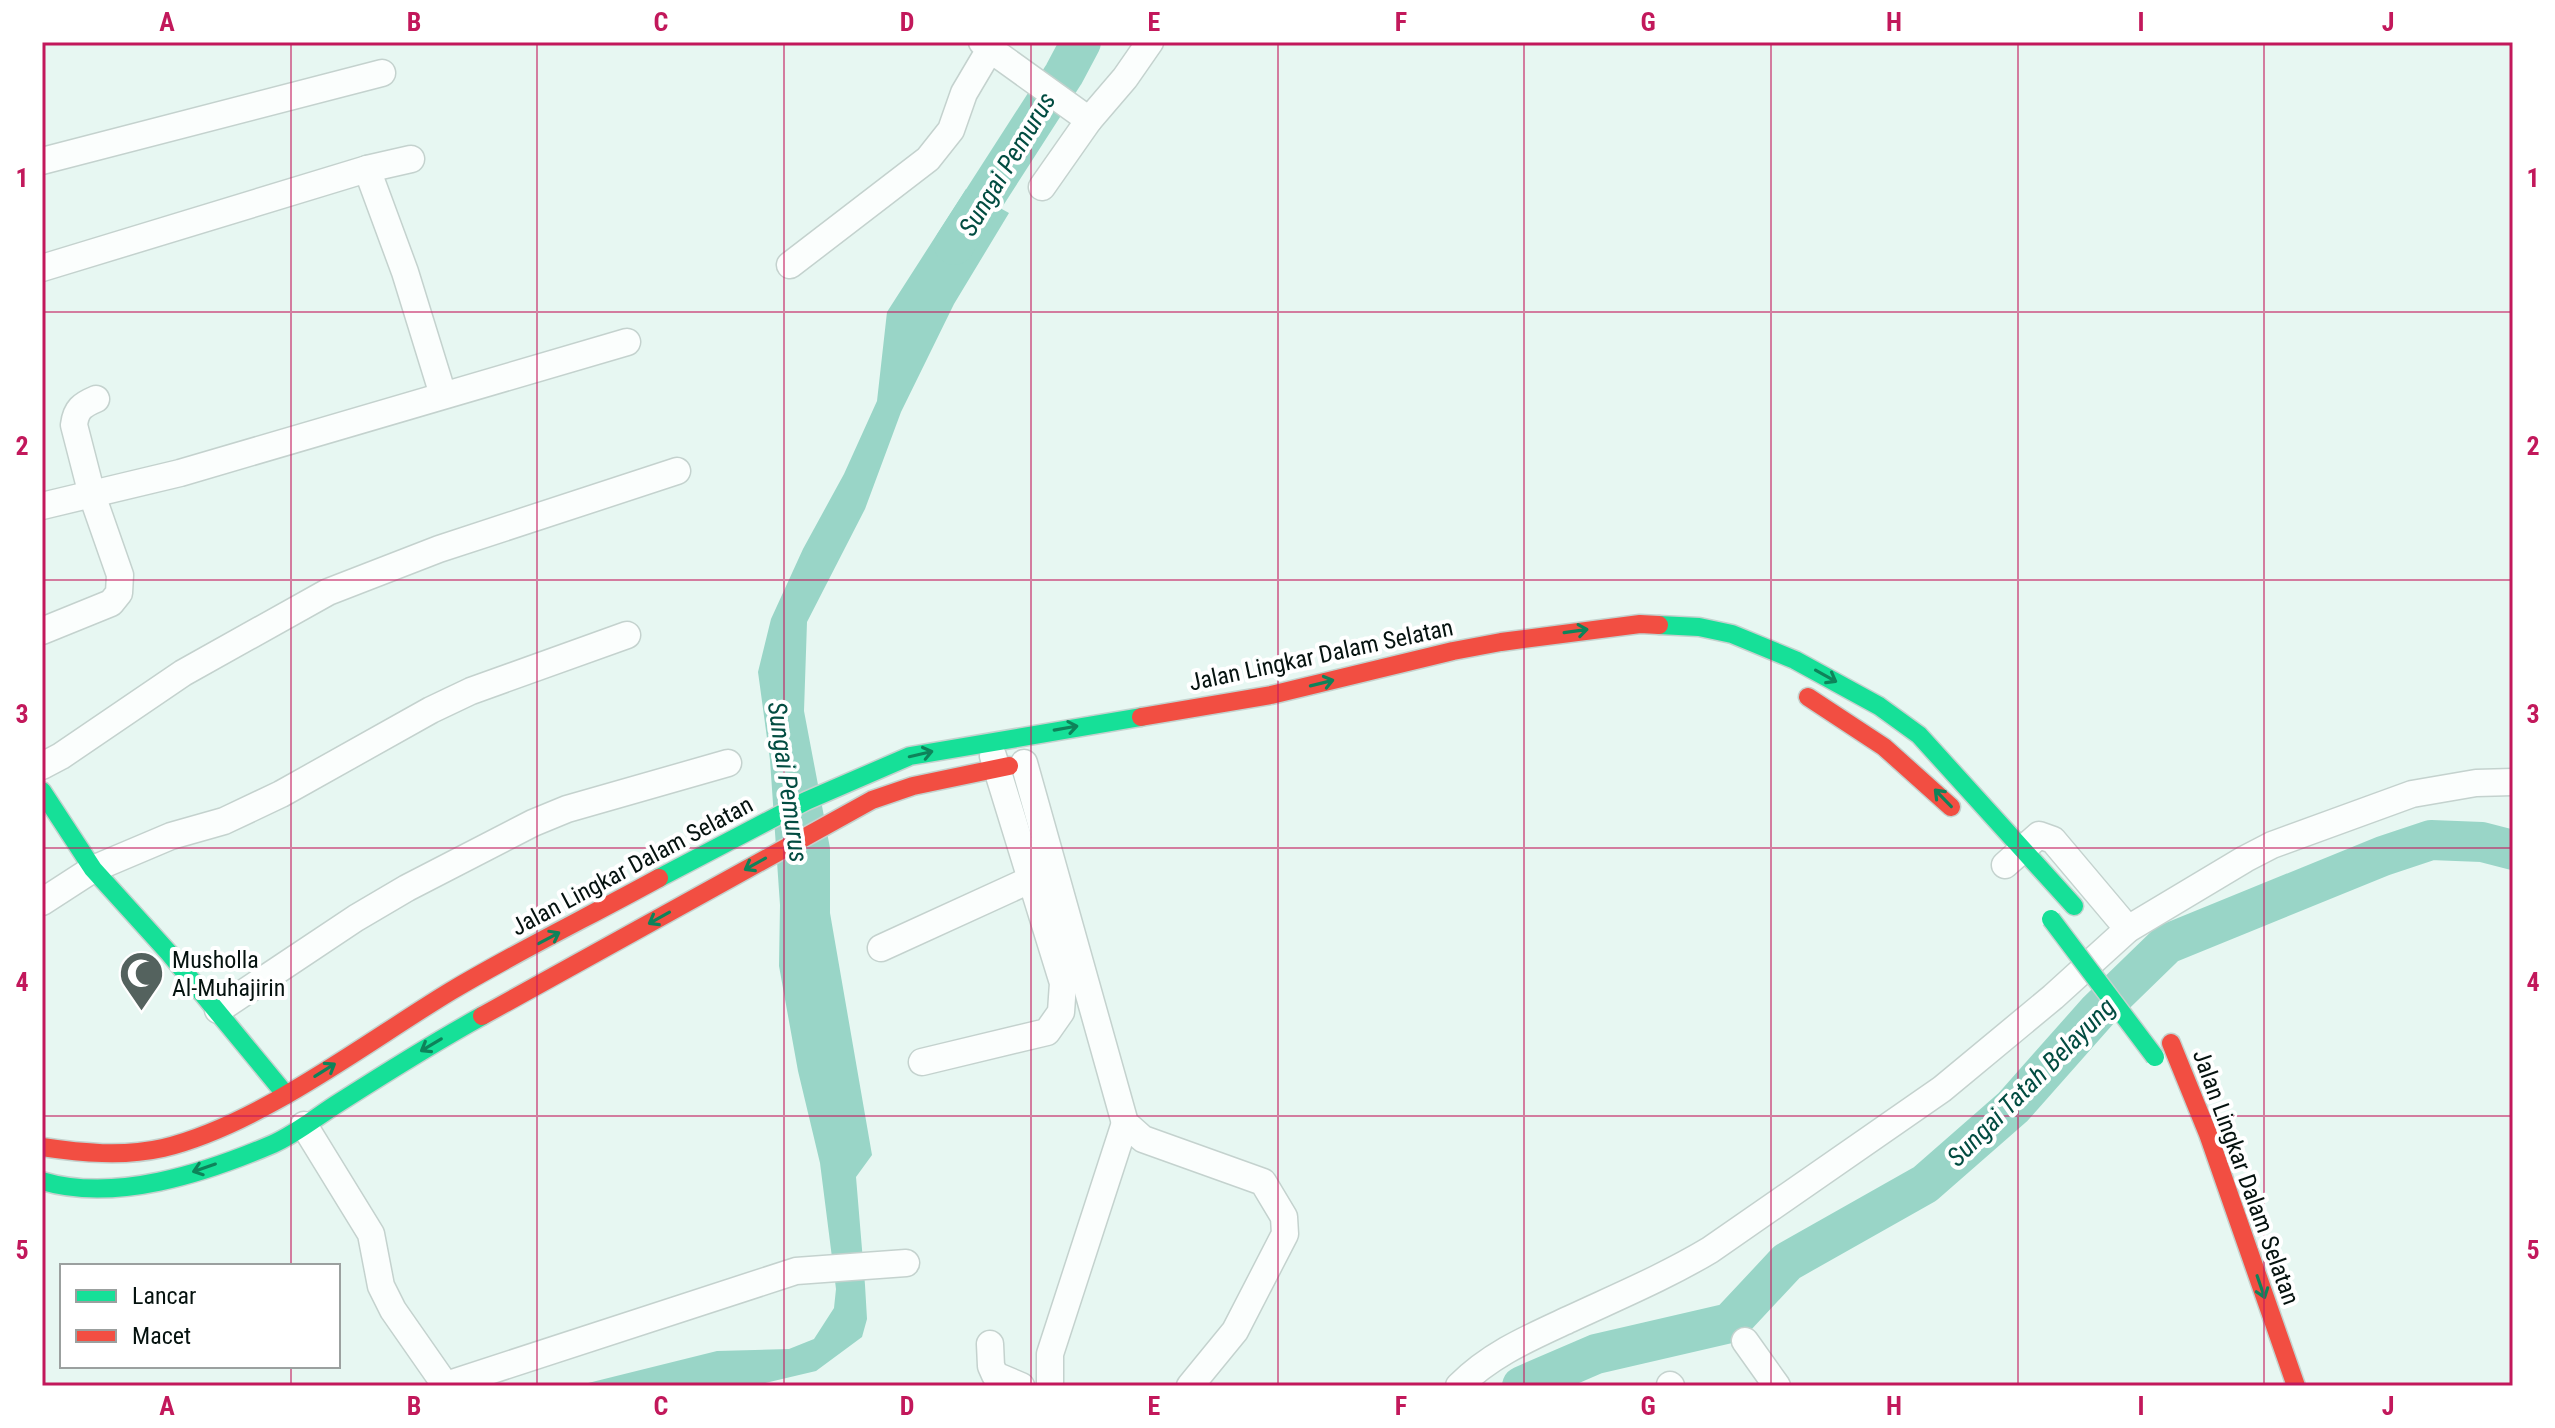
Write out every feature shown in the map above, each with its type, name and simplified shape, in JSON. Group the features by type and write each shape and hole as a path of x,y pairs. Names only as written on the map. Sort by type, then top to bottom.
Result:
{"main road":[{"name":"Jalan Lingkar Dalam Selatan","path":"42,1181 65,1188 130,1187 165,1182 275,1143 430,1045 469,1002 713,849 856,776 910,756 1271,695 1453,651 1640,624 1699,627 1732,634 1795,660 1888,712 1919,735 2008,859 2083,918 2118,968"},
{"path":"1796,689 1870,737 1926,781 1964,821"},
{"path":"1870,737 1888,712"},
{"name":"Jalan Lingkar Dalam Selatan","path":"42,1147 72,1153 128,1152 178,1143 286,1095 469,1002 727,880 872,800 913,786 1032,762"},
{"path":"42,791 93,869 218,1010 286,1095"},
{"name":"Jalan Lingkar Dalam Selatan","path":"2046,913 2155,1057 2170,1083 2178,1109"},
{"name":"Jalan Lingkar Dalam Selatan","path":"2167,1037 2208,1134 2296,1386"}],"street":[{"path":"1042,187 1081,114 1125,78 1150,42"},
{"path":"790,265 928,159 951,130 964,93 989,44 1081,114"},
{"path":"42,161 382,73"},
{"path":"42,268 367,169 411,159"},
{"path":"367,169 405,272 443,395"},
{"path":"42,506 180,473 627,342"},
{"path":"42,631 111,603 119,593 120,575 92,495 74,425 76,413 82,405 96,399"},
{"path":"42,766 183,673 328,592 439,549 677,471"},
{"path":"42,902 93,869 171,836 224,821 281,794 471,691 627,635"},
{"path":"922,1062 1047,1032 1055,1023 1064,1000 1063,983 989,743"},
{"path":"1032,762 1125,1123 1143,1139 1263,1182 1284,1217 1285,1234 1235,1331 1190,1386"},
{"path":"218,1010 369,911 533,823 567,809 728,763"},
{"path":"1459,1386 1480,1365 1522,1341 1679,1269 1710,1250 1942,1089 2053,997 2128,929 2245,859 2272,845 2412,794 2476,783 2513,782"},
{"path":"2008,859 2039,835 2053,840 2128,929"},
{"path":"881,948 1032,879"},
{"path":"1050,1386 1050,1354 1100,1165 1125,1123"},
{"path":"304,1125 371,1234 381,1286 393,1310 446,1386 796,1271 906,1263"},
{"path":"1745,1341 1777,1386"},
{"path":"990,1344 991,1366 995,1375 1021,1386"}],"water":[{"path":"966,189 1009,213 954,304 901,412 865,509 807,622 804,711 830,848 830,913 872,1155 856,1177 867,1319 862,1337 816,1371 752,1386 576,1386 717,1351 789,1349 814,1339 834,1308 836,1289 820,1163 798,1071 779,966 780,905 770,760 758,672 771,619 877,401 887,312"}],"waterway":[{"name":"Sungai Pemurus","path":"954,245 1064,74 1081,42"},
{"name":"Sungai Tatah Belayung","path":"1522,1386 1596,1354 1730,1323 1787,1262 1925,1184 2013,1107 2098,1011 2167,944 2383,856 2431,840 2482,842 2513,850"}],"traffic: fast":[{"path":"1659,625 1699,627 1732,634 1795,660 1879,706 1919,735 2074,906"},
{"path":"659,878 806,801 910,756 1141,717"},
{"path":"42,791 93,869 169,953 286,1095"},
{"path":"2051,919 2155,1057"},
{"path":"42,1181 70,1187 129,1187 189,1174 247,1155 290,1135 482,1016"}],"traffic: jam":[{"path":"1141,717 1271,695 1501,642 1640,624 1659,625"},
{"path":"1808,697 1884,747 1951,807"},
{"path":"482,1016 872,800 913,786 1009,766"},
{"path":"42,1147 102,1153 148,1151 199,1137 236,1121 311,1080 476,976 659,878"},
{"path":"2171,1043 2208,1134 2296,1386"}],"place":[{"name":"Musholla Al-Muhajirin","path":"141,1013"}]}
